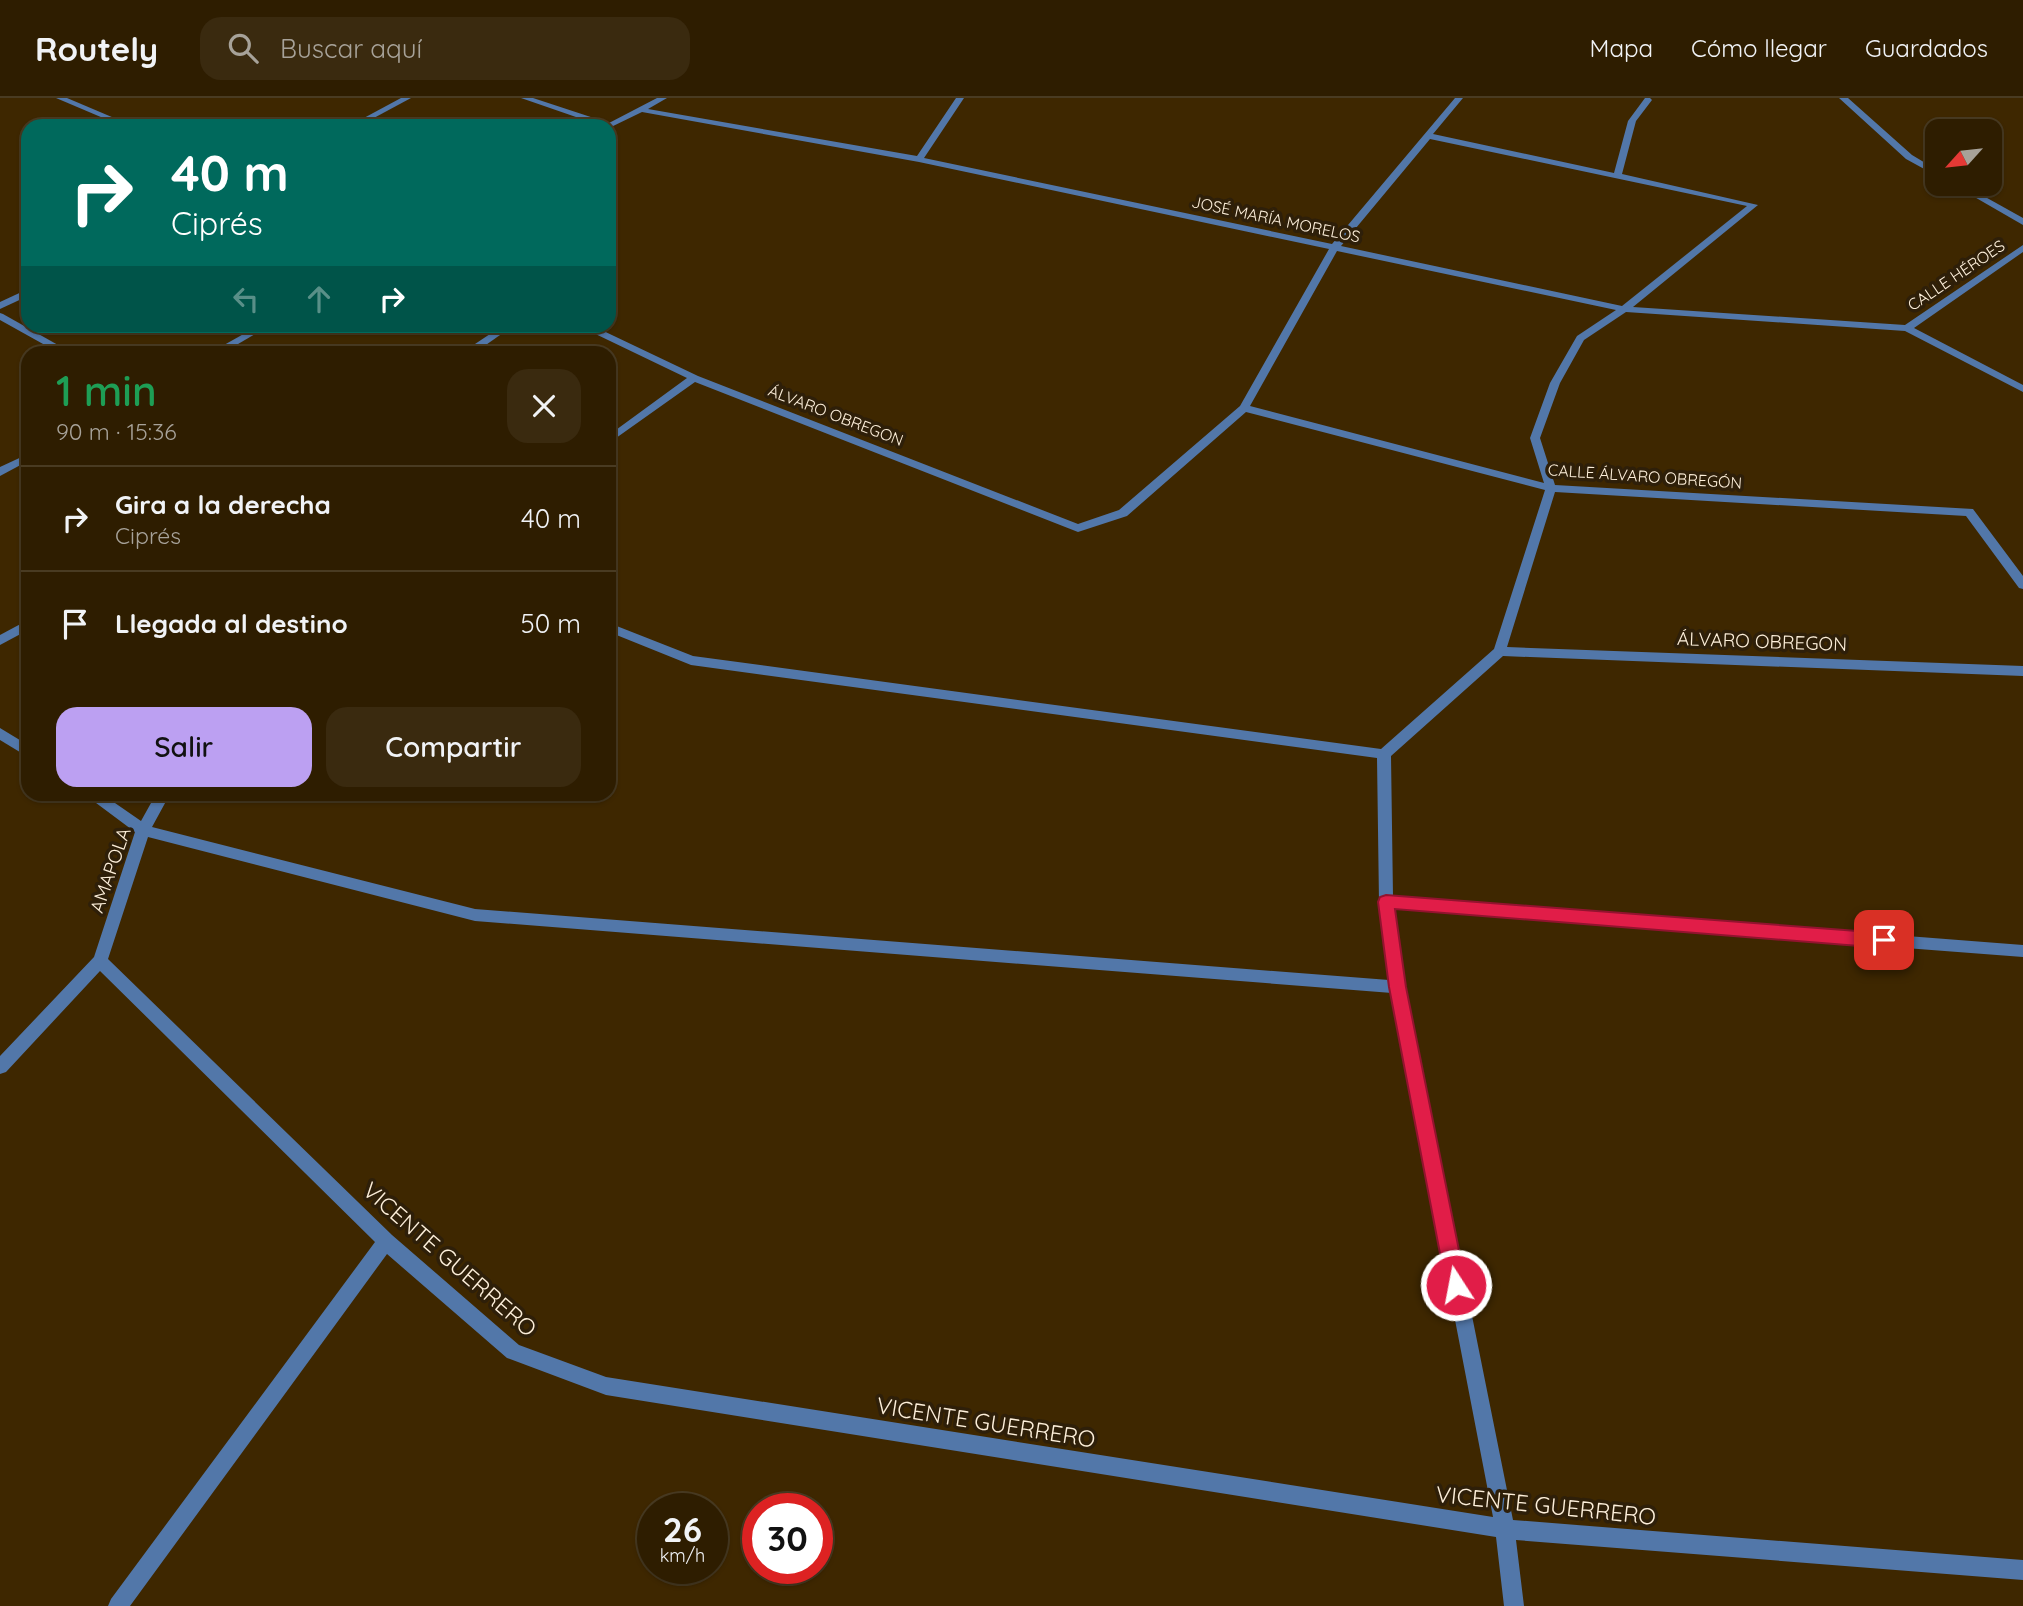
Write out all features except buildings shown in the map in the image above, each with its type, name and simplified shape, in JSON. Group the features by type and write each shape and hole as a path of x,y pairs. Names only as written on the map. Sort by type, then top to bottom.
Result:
{"street":[{"path":"60,98 112,119"},
{"path":"367,119 407,98"},
{"path":"525,98 589,119"},
{"path":"616,123 663,98"},
{"path":"919,159 960,98"},
{"path":"1244,408 1335,247 1459,98"},
{"path":"1843,98 1909,157 1925,166"},
{"path":"1617,176 1632,121 1648,100"},
{"name":"JOSÉ MARÍA MORELOS","path":"642,110 919,159 1624,309 1907,328"},
{"path":"1429,136 1754,205 1624,309 1580,338 1555,383 1535,438 1551,488 1500,651 1384,754 1386,902 1398,987 1504,1529 1514,1606"},
{"path":"1977,196 2023,222"},
{"name":"CALLE HÉROES","path":"1907,328 2023,248"},
{"path":"0,306 21,296"},
{"path":"0,316 21,328"},
{"path":"1907,328 2023,389"},
{"path":"31,333 54,346"},
{"path":"228,346 251,333"},
{"path":"477,346 497,333"},
{"name":"ÁLVARO OBREGON","path":"601,333 694,378 1078,528 1123,513 1244,408"},
{"path":"616,435 694,378"},
{"name":"CALLE ÁLVARO OBREGÓN","path":"1244,408 1551,488 1969,512 2023,584"},
{"path":"0,472 21,461"},
{"path":"0,641 21,628"},
{"path":"616,630 691,660 1384,754"},
{"name":"ÁLVARO OBREGON","path":"1500,651 2023,671"},
{"path":"0,733 21,747"},
{"path":"101,801 143,830 475,915 1398,987"},
{"name":"AMAPOLA","path":"100,961 143,830 159,801"},
{"path":"1386,902 2023,951"},
{"path":"0,1067 100,961"},
{"name":"VICENTE GUERRERO","path":"100,961 386,1241 513,1352 606,1386 1504,1529 2023,1570"},
{"path":"118,1606 386,1241"}],"route":[{"path":"1456,1285 1398,987 1386,902 1884,940"}]}
